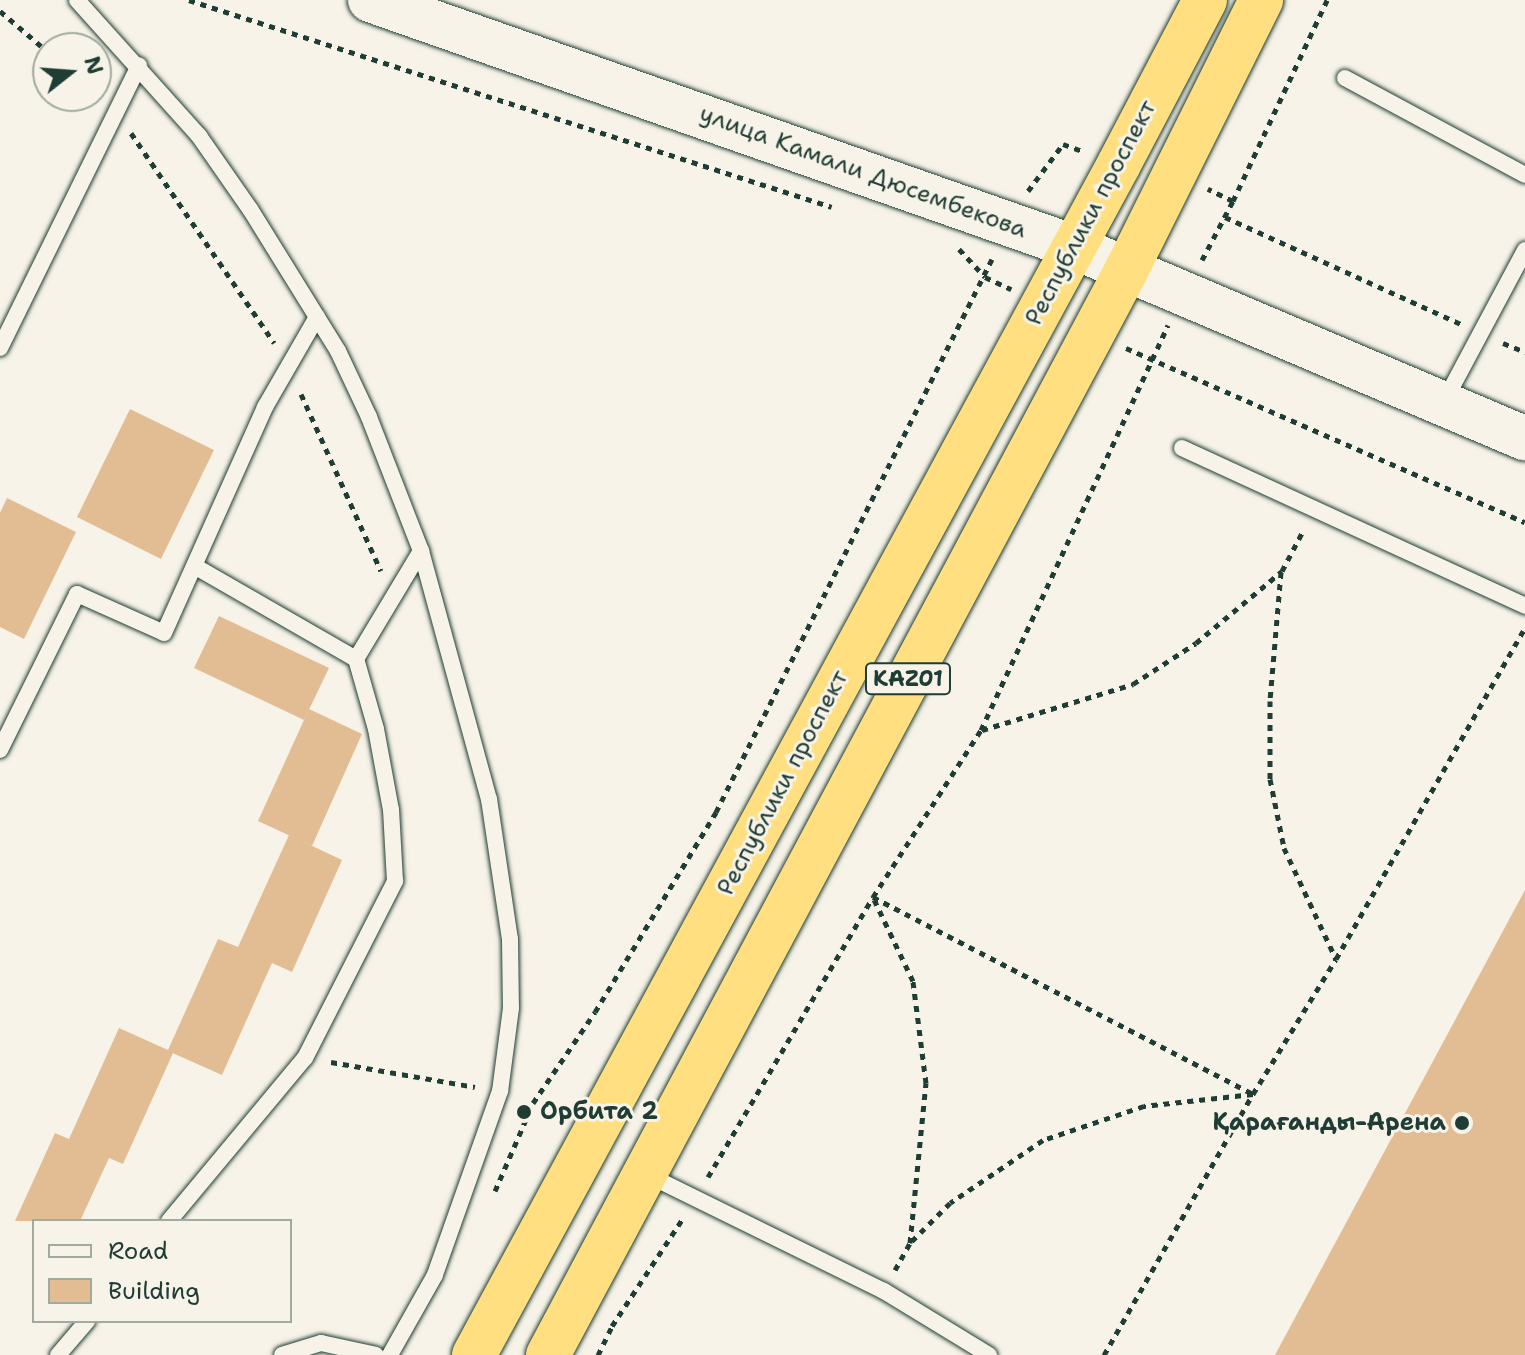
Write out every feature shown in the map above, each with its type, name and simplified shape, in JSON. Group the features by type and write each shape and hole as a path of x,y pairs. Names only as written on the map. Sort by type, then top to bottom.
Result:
{"highway":[{"name":"Республики проспект","path":"474,1355 1205,0"},
{"name":"KАZ01","path":"548,1355 1126,271 1261,0"}],"main road":[{"name":"улица Камали Дюсембекова","path":"370,0 1074,247 1525,438"}],"lane":[{"path":"77,0 139,65 199,136 250,209 338,351 369,417 421,551 489,799 508,923 511,1008 500,1091 435,1275 390,1355"},
{"path":"0,348 139,65"},
{"path":"1345,78 1525,175"},
{"path":"1444,403 1525,250"},
{"path":"0,750 77,594 164,633 265,407 317,317"},
{"path":"1182,448 1525,606"},
{"path":"356,659 421,551"},
{"path":"171,1219 305,1058 395,881 391,810 376,729 356,659 196,567"},
{"path":"645,1174 884,1291 989,1355"},
{"path":"58,1355 85,1323"},
{"path":"282,1355 321,1343 376,1355"}],"path":[{"path":"189,0 837,209"},
{"path":"1233,201 1327,0"},
{"path":"0,11 32,38"},
{"path":"116,111 289,366 393,597"},
{"path":"598,1355 612,1326 695,1200 873,897 981,730 1183,293 1225,217 1525,352"},
{"path":"957,247 985,277 1042,304"},
{"path":"491,1199 533,1103 595,1012 716,812 985,277"},
{"path":"1093,331 1151,362 1525,522"},
{"path":"981,730 1133,684 1196,643 1282,571 1315,510"},
{"path":"1282,571 1270,701 1270,779 1284,848 1336,959"},
{"path":"1104,1355 1253,1094 1336,959 1525,627"},
{"path":"873,897 913,981 926,1083 910,1243 950,1203 1043,1140 1144,1106 1253,1094"},
{"path":"873,897 1253,1094"},
{"path":"305,1058 500,1091"}],"building":[{"path":"130,409 214,450 161,559 77,517"},
{"path":"7,498 76,532 24,639 0,627 0,513"},
{"path":"219,616 329,668 304,720 194,668"},
{"path":"309,709 362,734 312,846 258,821"},
{"path":"289,835 342,860 292,972 272,963 222,1075 173,1053 123,1164 109,1158 81,1219 15,1221 55,1133 69,1139 119,1028 168,1050 218,939 238,947"},
{"name":"Қарағанды-Арена","path":"1525,890 1525,1355 1275,1355"}],"place":[{"name":"Орбита 2","path":"524,1112"},
{"name":"Қарағанды-Арена","path":"1462,1123"}]}
